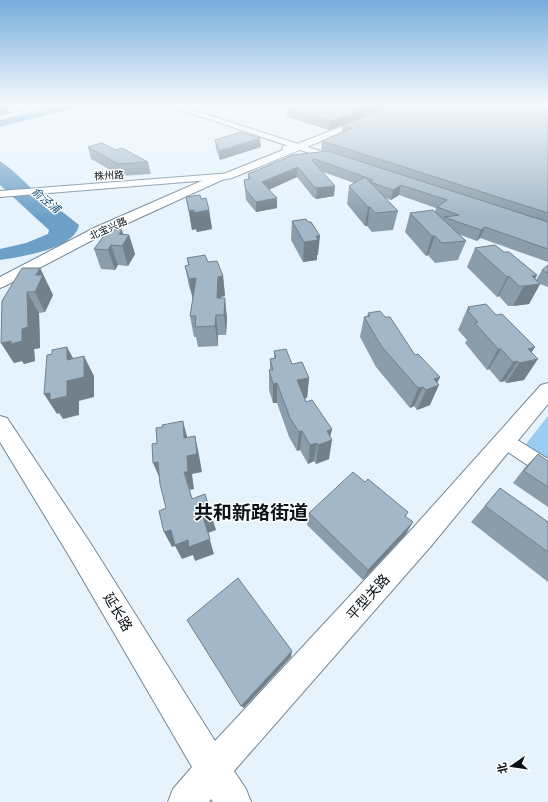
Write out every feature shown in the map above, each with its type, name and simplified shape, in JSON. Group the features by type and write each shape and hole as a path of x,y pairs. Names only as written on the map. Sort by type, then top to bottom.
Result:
{"street":[{"path":"285,142 347,163"},
{"name":"北宝兴路","path":"0,283 99,231 168,202 219,177 228,176 310,142"},
{"name":"株州路","path":"0,194 219,177"},
{"name":"平型关路","path":"186,802 213,769 422,537 548,390"},
{"name":"延长路","path":"0,424 80,550 233,802"},
{"path":"505,441 548,469"}],"shaded area":[{"path":"0,161 12,170 46,202 55,206 79,225 75,233 68,240 58,246 33,254 0,260 0,249 26,243 48,234 49,230 0,185"},
{"path":"548,416 548,472 519,453"}],"building":[{"path":"216,142 246,142 219,151"},
{"path":"326,142 548,142 548,213"},
{"path":"102,143 116,150 122,148 148,162 118,164 88,147"},
{"path":"328,151 548,222 548,249 485,227 481,230 444,217 459,215 437,207 447,200 401,185 393,190 370,182 373,180 315,159 312,160 335,186 314,187 298,167 262,182 277,198 256,202 246,190 244,180 250,179 248,174 293,155"},
{"path":"365,177 398,211 375,213 370,207 368,207 349,186"},
{"path":"200,195 201,199 206,198 209,210 194,213 194,210 189,211 186,197"},
{"path":"433,210 466,241 442,243 435,236 432,236 410,213"},
{"path":"306,219 308,222 311,222 320,236 316,236 318,240 304,242 292,221"},
{"path":"109,229 122,230 119,234 129,235 122,246 111,245 108,250 94,249"},
{"path":"495,245 504,252 509,252 537,275 532,276 540,284 519,286 475,248"},
{"path":"205,255 208,262 217,261 223,276 218,277 217,298 225,298 224,315 216,315 215,326 195,327 196,316 190,316 196,278 189,279 185,266 189,265 187,258"},
{"path":"548,265 548,273 542,270"},
{"path":"22,268 40,268 36,275 43,275 35,292 27,292 28,327 22,329 22,341 11,344 11,341 1,343 2,301"},
{"path":"486,304 496,315 502,314 535,347 528,349 538,359 519,363 518,361 513,362 501,349 498,349 475,323 478,322 467,310 470,309 468,307"},
{"path":"380,311 385,317 390,317 415,355 418,354 440,377 434,379 439,385 426,390 423,387 418,388 382,347 364,317 370,316 368,313"},
{"path":"67,347 67,360 84,356 84,377 67,381 67,396 50,400 50,393 44,394 47,355 52,354 52,350"},
{"path":"286,349 292,364 302,362 309,378 297,380 306,402 312,400 332,429 327,431 332,440 318,445 317,443 310,445 302,431 299,432 290,418 277,383 273,384 269,370 273,370 270,359 276,358 274,351"},
{"path":"183,421 184,438 195,436 197,454 187,456 188,472 184,472 192,499 205,494 211,514 203,517 210,539 189,547 188,540 175,545 171,530 164,532 159,511 166,508 160,484 158,462 153,463 152,444 157,443 156,428 163,427 162,425"},
{"path":"538,454 548,461 548,487 524,471"},
{"path":"353,472 365,482 368,479 408,512 405,516 413,522 368,570 309,513"},
{"path":"500,488 548,522 548,552 485,506"},
{"path":"238,578 292,651 241,706 187,620"}],"district":[{"name":"共和新路街道","path":"251,512"}],"water label":[{"name":"俞泾浦","path":"46,200"}]}
